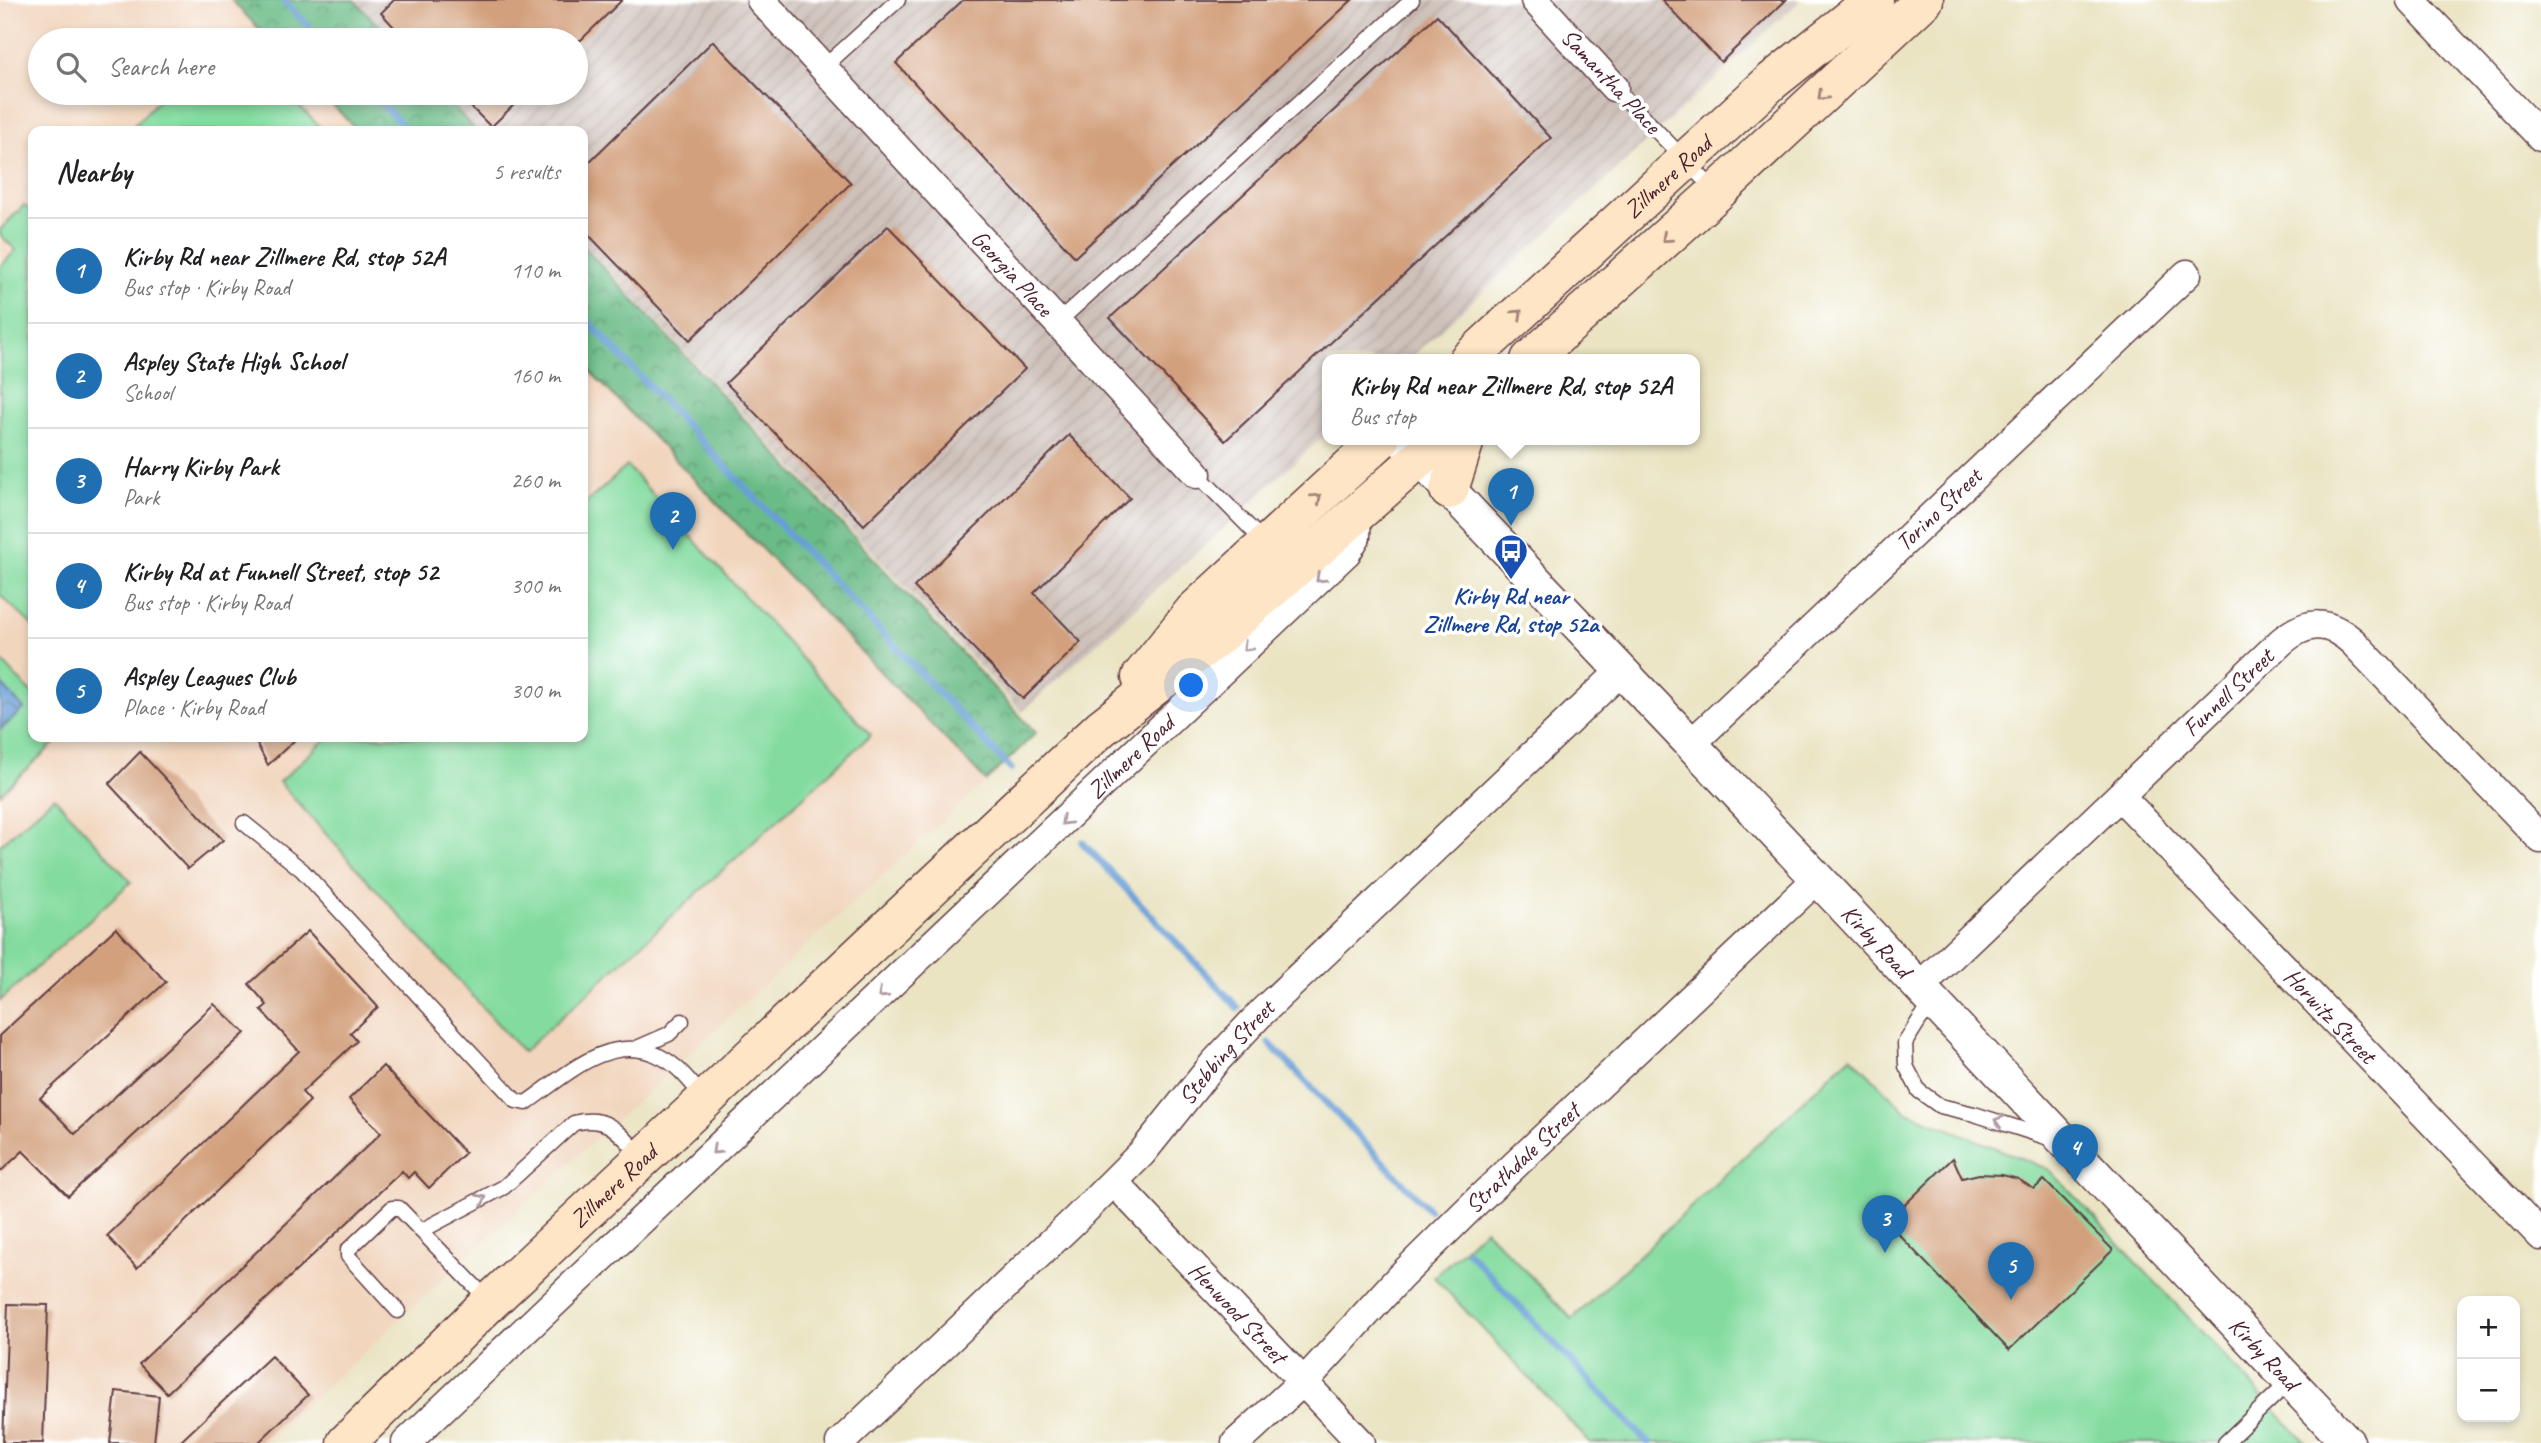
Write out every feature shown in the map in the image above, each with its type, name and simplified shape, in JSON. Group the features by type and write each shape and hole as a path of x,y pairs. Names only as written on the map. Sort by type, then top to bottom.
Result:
{"main road":[{"name":"Zillmere Road","path":"1475,354 1772,82 1874,0"},
{"name":"Zillmere Road","path":"1537,354 1716,193 1924,0"},
{"name":"Zillmere Road","path":"1101,728 1194,611 1375,445"},
{"path":"1449,490 1463,445"},
{"name":"Zillmere Road","path":"346,1443 642,1158 1101,728 1216,638 1357,512 1420,446"}],"street":[{"name":"Georgia Place","path":"761,0 1197,474"},
{"name":"Samantha Place","path":"1535,0 1614,87"},
{"path":"2411,0 2541,137"},
{"name":"Torino Street","path":"1691,744 2187,274"},
{"name":"Kirby Road","path":"1420,446 1449,490 2348,1443"},
{"name":"Zillmere Road","path":"406,1443 1347,552 1356,537 1357,512"},
{"name":"Funnell Street","path":"1926,996 2120,796 2282,641 2305,627 2335,628 2353,642 2541,839"},
{"name":"Stebbing Street","path":"840,1443 1114,1182 1148,1146 1232,1042 1621,671"},
{"name":"Horwitz Street","path":"2120,796 2541,1236"},
{"name":"Strathdale Street","path":"1236,1443 1302,1381 1458,1219 1816,879"},
{"path":"882,932 914,964"},
{"name":"Henwood Street","path":"1114,1182 1361,1443"}],"lane":[{"path":"823,68 898,0"},
{"path":"1057,323 1412,0"},
{"name":"Samantha Place","path":"1614,87 1716,193"},
{"name":"Georgia Place","path":"1197,474 1266,544"},
{"path":"244,824 302,870 516,1101 526,1102 596,1055 623,1048 662,1057 681,1071 705,1099"},
{"path":"1926,996 1920,1019 1905,1044 1906,1066 1919,1091 1940,1106 2064,1141"},
{"path":"636,1049 669,1034 682,1021"},
{"path":"421,1231 504,1187 574,1123 587,1119 600,1120 618,1131 642,1158"},
{"path":"398,1311 348,1256 348,1250 392,1208 399,1208 490,1302"},
{"path":"2225,1443 2290,1381"}],"shaded area":[{"path":"0,0 231,0 258,28 28,28 28,105 333,105 353,126 28,126 28,742 588,742 588,369 986,781 265,1443 0,1443"},
{"path":"356,0 1801,0 1415,354 1322,354 1322,438 1022,712 588,248 588,126 473,126 453,105 588,105 588,28 382,28"}],"green space":[{"path":"231,0 354,0 381,28 258,28"},
{"path":"154,105 298,105 319,126 134,126"},
{"path":"333,105 452,105 471,126 353,126"},
{"path":"24,205 28,209 28,621 0,595 0,267 16,250 0,235 0,230"},
{"path":"588,251 1036,733 986,781 588,369"},
{"path":"627,466 871,735 523,1052 279,782 323,742 588,742 588,501"},
{"path":"0,659 28,690 28,742 56,742 0,794"},
{"path":"54,797 131,882 0,1001 0,845"},
{"path":"1851,1056 1905,1111 2050,1170 2306,1443 1590,1443 1434,1277 1485,1229 1572,1319"}],"water":[{"path":"0,682 24,709 0,730"}],"building":[{"path":"394,0 622,0 588,33 588,28 395,28 381,13"},
{"path":"963,0 1352,0 1075,257 896,63"},
{"path":"1662,0 1786,0 1721,62"},
{"path":"1437,15 1551,138 1225,441 1110,318"},
{"path":"713,41 851,183 690,340 588,234 588,163"},
{"path":"469,105 514,105 492,126"},
{"path":"888,226 1025,369 864,525 726,383"},
{"path":"1069,435 1130,498 1034,593 1081,642 1023,699 914,587"},
{"path":"256,742 293,742 268,765"},
{"path":"140,752 223,840 188,869 109,784"},
{"path":"116,928 166,982 40,1098 75,1134 214,1004 245,1033 68,1196 23,1151 0,1172 0,1035"},
{"path":"308,931 378,1007 350,1033 357,1041 302,1092 310,1101 137,1268 107,1236 299,1051 261,1010 267,1005 249,984"},
{"path":"383,1066 465,1153 429,1188 414,1172 408,1178 402,1171 167,1393 139,1364 381,1133 349,1099"},
{"path":"1953,1158 1962,1178 1979,1174 2002,1175 2018,1179 2034,1189 2044,1180 2113,1250 2009,1350 1887,1222"},
{"path":"8,1304 48,1305 43,1443 3,1443"},
{"path":"271,1356 308,1395 258,1443 179,1443"},
{"path":"116,1391 159,1396 154,1443 110,1443"}],"waterway":[{"path":"283,0 310,28"},
{"path":"383,105 403,126"},
{"path":"588,321 1011,769"},
{"path":"1082,842 1238,1008"},
{"path":"1269,1043 1429,1210"},
{"path":"1467,1251 1648,1443"}],"place":[{"name":"Kirby Rd near Zillmere Rd, stop 52A","path":"1511,526"},
{"name":"Aspley State High School","path":"673,550"},
{"name":"Kirby Rd near Zillmere Rd, stop 52a","path":"1511,581"},
{"name":"Kirby Rd at Funnell Street, stop 52","path":"2075,1182"},
{"name":"Harry Kirby Park","path":"1885,1253"},
{"name":"Aspley Leagues Club","path":"2011,1300"}]}
